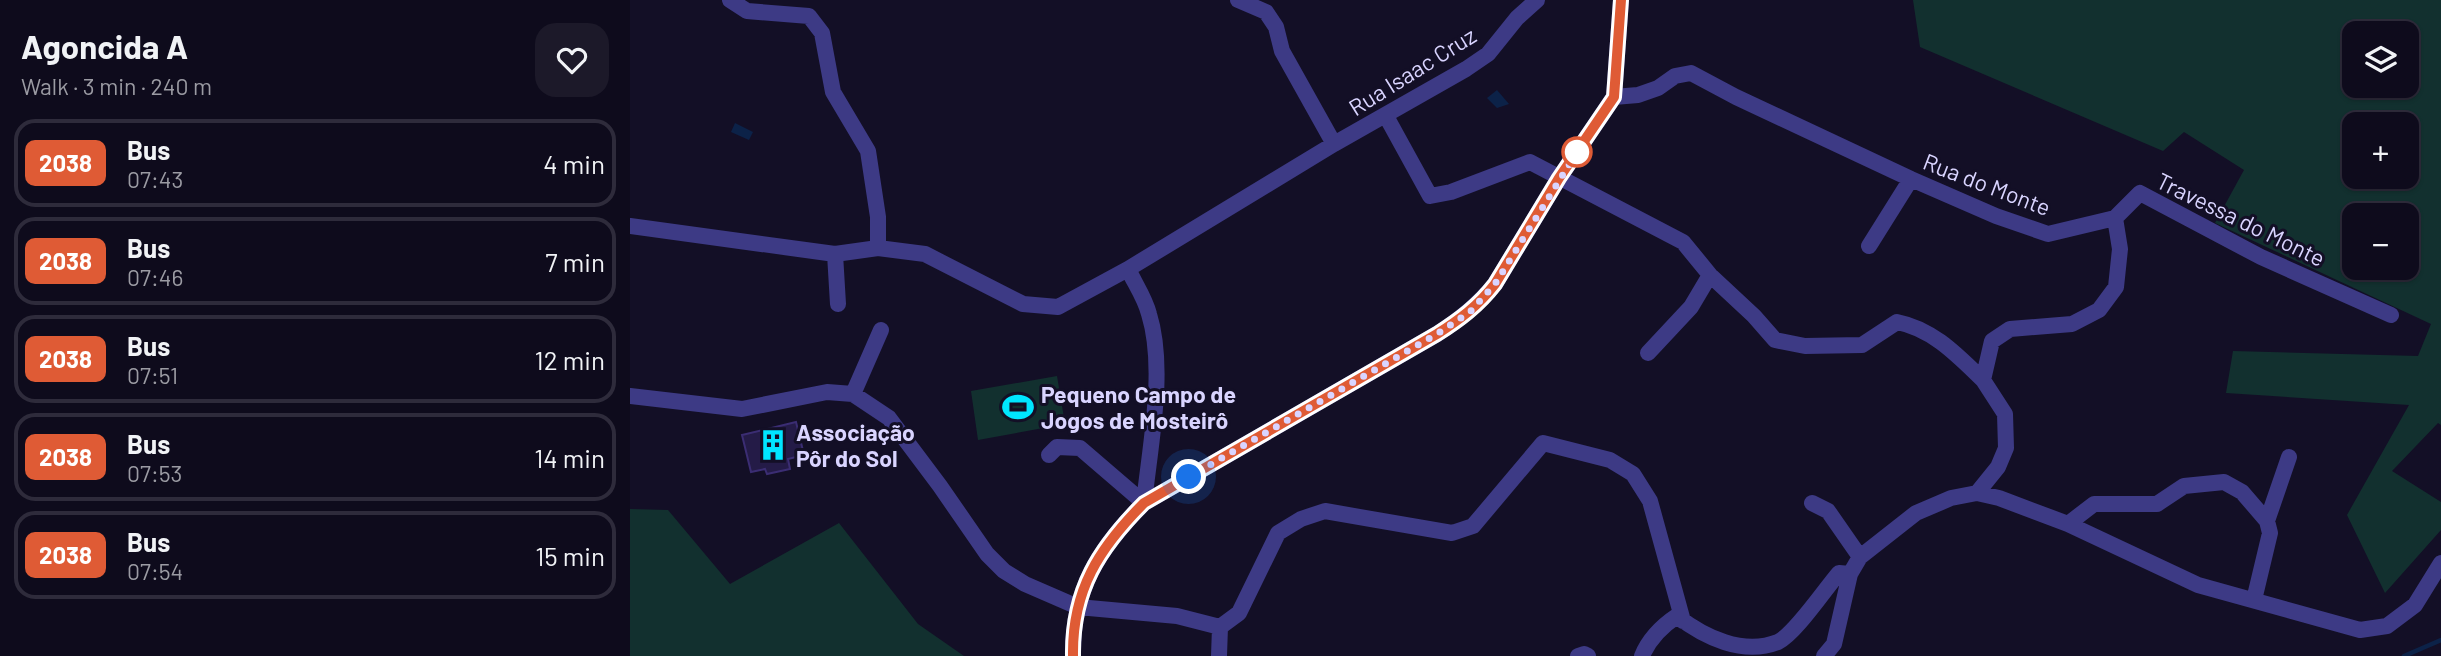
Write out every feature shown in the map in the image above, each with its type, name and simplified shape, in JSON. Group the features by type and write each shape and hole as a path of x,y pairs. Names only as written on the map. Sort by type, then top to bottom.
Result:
{"street":[{"path":"730,0 747,11 809,16 821,33 833,92 868,151 878,217 878,248"},
{"path":"1238,0 1266,12 1276,27 1282,51 1335,144"},
{"name":"Rua Isaac Cruz","path":"630,226 835,254 878,248 925,254 1023,304 1058,307 1128,269 1488,54 1517,18 1537,0"},
{"path":"1073,656 1078,607 1084,583 1098,557 1119,528 1144,503 1437,334 1470,312 1495,284 1559,178 1614,97 1621,0"},
{"name":"Rua do Monte","path":"1614,97 1638,96 1658,88 1675,76 1691,74 1911,179 1996,216 2048,234 2115,218"},
{"path":"1386,116 1430,196 1451,192 1530,162 1683,242 1710,275 1754,316 1775,340 1805,346 1862,345 1897,322 1915,326 1940,341 1983,380 2005,414 2006,448 1998,467 1977,493"},
{"path":"1869,246 1911,179"},
{"name":"Travessa do Monte","path":"2115,218 2140,193 2261,257 2391,316"},
{"path":"1983,380 1992,341 2010,329 2072,324 2099,310 2116,287 2120,249 2115,218"},
{"path":"835,254 838,304"},
{"path":"1128,269 1149,311 1156,343 1156,376 1144,503"},
{"path":"1648,353 1691,307 1710,275"},
{"path":"853,394 881,330"},
{"path":"630,396 741,409 827,392 853,394 889,418 987,554 1004,572 1078,607 1177,616 1220,627"},
{"path":"1220,627 1239,613 1278,533 1301,519 1325,511 1452,533 1473,526 1544,443 1611,460 1633,474 1650,501 1683,621"},
{"path":"1049,455 1057,447 1080,448 1144,503"},
{"path":"2267,521 2289,457"},
{"path":"2068,524 2094,504 2157,504 2183,486 2224,482 2242,492 2267,521 2270,533 2254,600"},
{"path":"1824,656 1834,643 1850,574 1860,557 1916,513 1951,498 1977,493 1999,498 2068,524 2198,584 2360,630 2387,626 2415,605 2441,563"},
{"path":"1812,503 1828,512 1860,557"},
{"path":"1642,656 1663,626 1677,616 1716,640 1753,648 1779,642 1798,624 1839,573 1850,574"},
{"path":"1219,656 1220,627"},
{"path":"1578,656 1588,656"}],"green space":[{"path":"1913,0 2441,0 2441,425 2438,423 2392,471 2441,502 2441,530 2385,593 2347,515 2409,405 2226,393 2233,351 2418,356 2431,324 2215,223 2244,170 2184,132 2163,151 1920,47"},
{"name":"Pequeno Campo de Jogos de Mosteirô","path":"1057,376 1065,424 978,440 971,391"},
{"path":"630,509 668,510 730,584 839,523 918,624 964,656 630,656"}],"water":[{"path":"1497,90 1509,104 1497,108 1487,98"},
{"path":"735,123 753,132 749,140 731,132"}],"building":[{"name":"Associação Pôr do Sol","path":"796,422 804,455 788,459 790,469 767,474 765,469 751,472 742,435"}],"waterway":[{"path":"2404,656 2441,640"}],"bus line":[{"name":"2038","path":"1073,656 1078,607 1084,583 1098,557 1119,528 1144,503 1437,334 1470,312 1483,299 1614,97 1621,0"}],"place":[{"name":"Pequeno Campo de Jogos de Mosteirô","path":"1018,407"},
{"name":"Associação Pôr do Sol","path":"773,445"}],"route":[{"path":"1189,477 1437,334 1470,312 1495,284 1577,152"}]}
